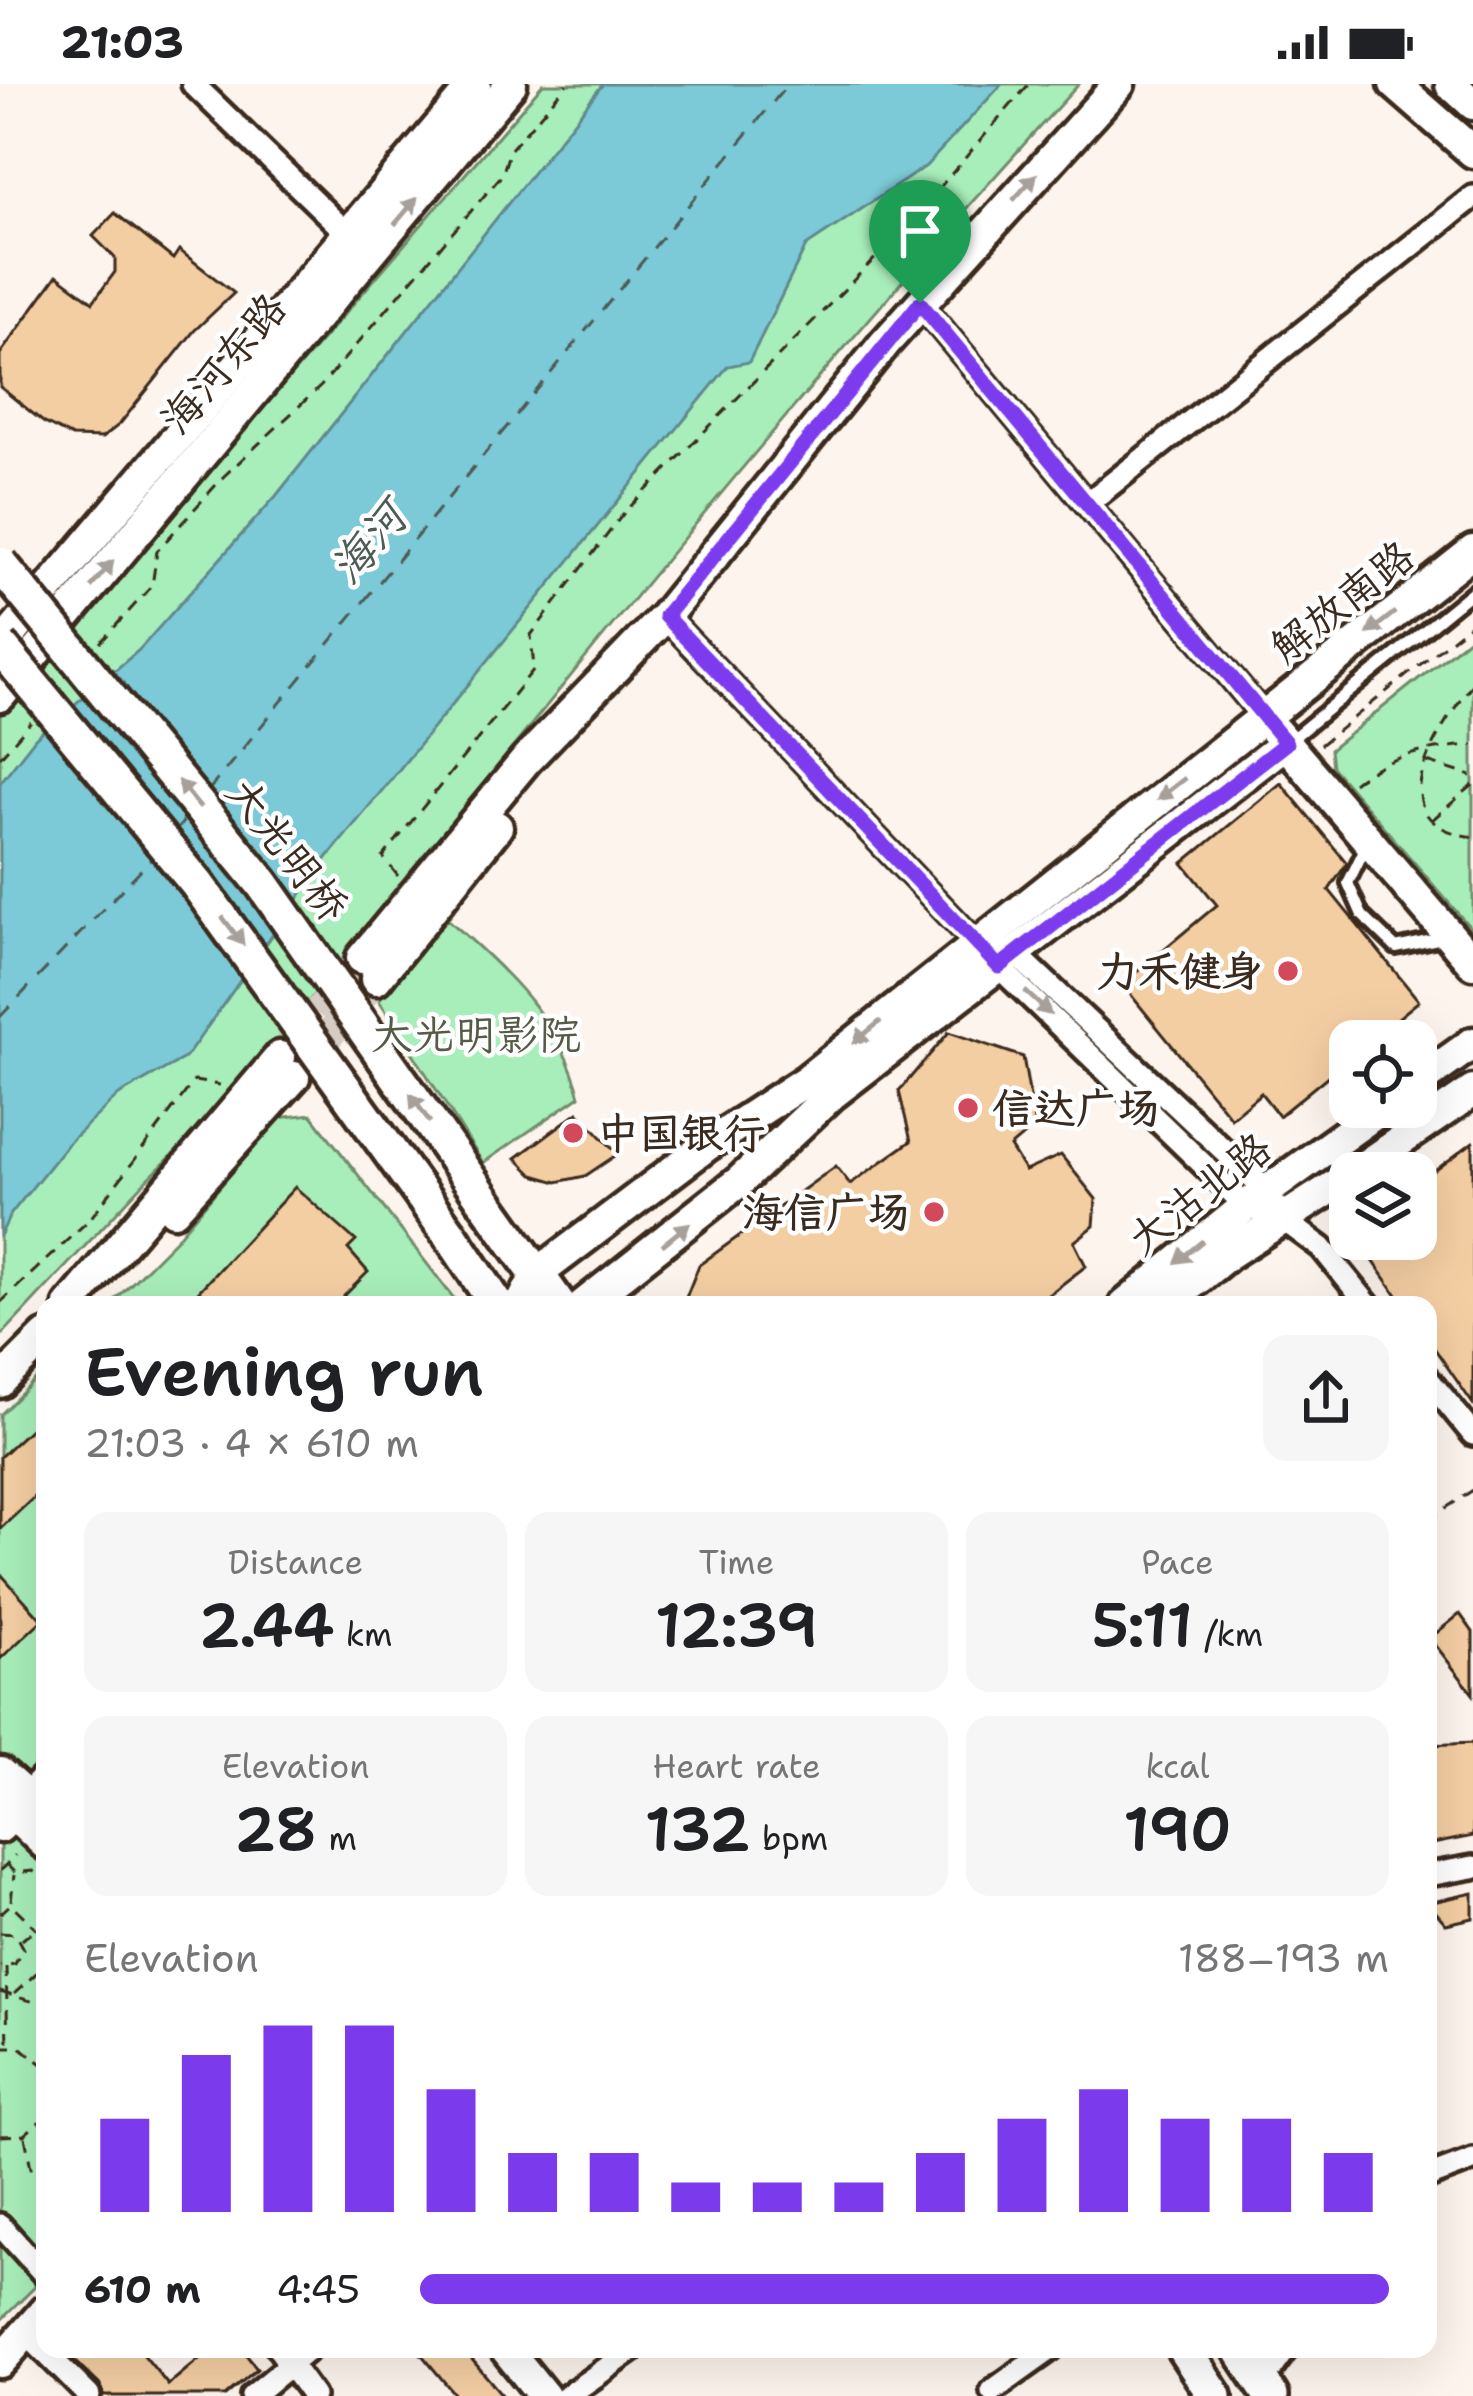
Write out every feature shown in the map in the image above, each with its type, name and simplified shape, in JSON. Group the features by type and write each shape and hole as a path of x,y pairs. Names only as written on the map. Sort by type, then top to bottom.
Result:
{"main road":[{"name":"海河东路","path":"0,696 358,243 475,84"},
{"name":"海河东路","path":"0,646 358,243 511,84"},
{"path":"369,969 538,775 567,722 665,616 920,303 1119,84"},
{"path":"1395,84 1473,152"},
{"path":"1420,84 1473,129"},
{"path":"1451,84 1473,104"},
{"name":"解放南路","path":"537,1274 706,1146 807,1080 977,940 1473,551"},
{"name":"大光明桥","path":"0,564 262,883 553,1296"},
{"path":"0,646 197,884 452,1236 490,1296"},
{"path":"1264,717 1473,963"},
{"path":"595,1296 741,1180 831,1095 1293,752"},
{"path":"1437,1069 1473,1043"},
{"path":"78,1296 287,1067 93,1296"},
{"name":"大沽北路","path":"1384,1152 1473,1091"},
{"name":"大沽北路","path":"1136,1296 1257,1198 1355,1128"},
{"name":"大沽北路","path":"1177,1296 1228,1254 1329,1190"},
{"path":"526,1296 537,1274"},
{"path":"0,1382 36,1346"},
{"path":"0,1772 24,1817"},
{"path":"0,2362 35,2322"},
{"path":"513,2358 544,2396"},
{"path":"538,2358 568,2396"},
{"path":"1190,2358 1215,2396"},
{"path":"1246,2358 1266,2389"}],"street":[{"path":"193,84 358,243"},
{"path":"1089,502 1473,197"},
{"path":"920,303 1264,717"},
{"path":"665,616 977,940 1008,960 1257,1198 1322,1248 1361,1296"},
{"path":"1437,1390 1473,1434"},
{"path":"1437,1873 1473,1867"},
{"path":"1437,2174 1473,2160"},
{"path":"0,2225 36,2265"},
{"path":"61,2358 89,2396"},
{"path":"253,2396 290,2358"},
{"path":"296,2358 313,2396"},
{"path":"568,2396 621,2358"},
{"path":"992,2391 1038,2358"},
{"path":"1266,2389 1282,2358"}],"lane":[{"name":"解放南路","path":"1293,752 1473,591"},
{"path":"1369,841 1348,883 1361,915 1396,948 1449,935"}],"path":[{"path":"152,586 158,551 224,476 321,386 502,175 511,150 567,84"},
{"path":"401,878 383,857 534,669 531,635 597,546 903,230 1029,84"},
{"path":"1293,752 1473,622"},
{"path":"1473,683 1448,715 1418,788 1421,810 1431,821 1448,832 1473,837"},
{"path":"1333,800 1362,776 1432,748 1472,746 1473,754"},
{"path":"1426,762 1473,778 1431,821"},
{"path":"0,1304 90,1219 194,1081 232,1087"},
{"path":"1437,1514 1473,1490"},
{"path":"0,1871 24,1817"},
{"path":"0,1914 11,1904 15,1874 6,1864"},
{"path":"15,1874 36,1874"},
{"path":"11,1904 36,1928 21,1941"},
{"path":"0,1933 15,1934 21,1941 21,1958 3,1966 8,2046"},
{"path":"6,1993 36,1971"},
{"path":"6,1993 36,2002"},
{"path":"0,2047 20,2047 36,2058"},
{"path":"0,2136 24,2135 36,2125"},
{"path":"24,2135 31,2168 36,2166"}],"green space":[{"path":"543,84 1079,84 752,457 231,1098 0,1337 0,713"},
{"path":"1473,635 1473,931 1332,767 1330,750"},
{"name":"大光明影院","path":"445,917 527,996 559,1043 580,1096 483,1163 379,1000"},
{"path":"311,1114 452,1296 119,1296 175,1240 278,1118"},
{"path":"36,1379 36,2286 0,2321 0,1415"}],"water":[{"name":"海河","path":"603,84 1002,84 926,166 806,246 749,362 728,366 327,858 186,1057 119,1095 68,1143 10,1215 0,1236 0,783 36,737 139,650 276,496"}],"building":[{"path":"115,213 173,259 179,250 234,293 194,331 120,424 102,438 72,437 43,422 0,387 0,354 57,275 93,302 115,272 115,258 93,236"},
{"path":"1281,783 1347,863 1329,890 1419,1001 1396,1020 1329,1020 1329,1075 1279,1116 1261,1093 1231,1118 1122,984 1217,905 1183,863"},
{"name":"海信广场","path":"949,1032 1023,1057 1035,1126 1010,1147 1025,1171 1061,1155 1096,1199 1094,1226 1074,1242 1086,1266 1047,1296 687,1296 699,1265 836,1166 850,1184 911,1141 899,1091"},
{"name":"中国银行","path":"578,1112 618,1154 585,1176 557,1182 533,1175 516,1158"},
{"path":"1473,1142 1473,1404 1437,1352 1437,1296 1398,1296 1373,1260 1437,1260 1437,1169"},
{"path":"295,1187 356,1241 348,1249 368,1272 344,1296 194,1296"},
{"path":"36,1423 36,1495 0,1529 0,1457"},
{"path":"0,1573 36,1613 36,1626 0,1659"},
{"path":"1460,1614 1473,1632 1473,1694 1437,1647 1437,1632"},
{"path":"1473,1743 1473,1836 1437,1843 1437,1745"},
{"path":"1473,1893 1473,1918 1446,1924 1437,1914 1437,1901"},
{"path":"72,2358 146,2358 168,2385 200,2358 249,2358 257,2369 225,2396 104,2396 100,2385"},
{"path":"424,2358 471,2358 503,2396 456,2396"}],"ferry route":[{"path":"208,791 788,84"},
{"path":"174,833 187,817"},
{"path":"0,1017 152,858"}],"tunnel":[{"path":"288,1048 362,958"},
{"path":"294,1077 376,979"}],"place":[{"name":"力禾健身","path":"1288,971"},
{"name":"信达广场","path":"968,1108"},
{"name":"中国银行","path":"573,1133"},
{"name":"海信广场","path":"934,1212"}],"route":[{"path":"920,303 1286,743 999,967 665,616 920,303"}]}
